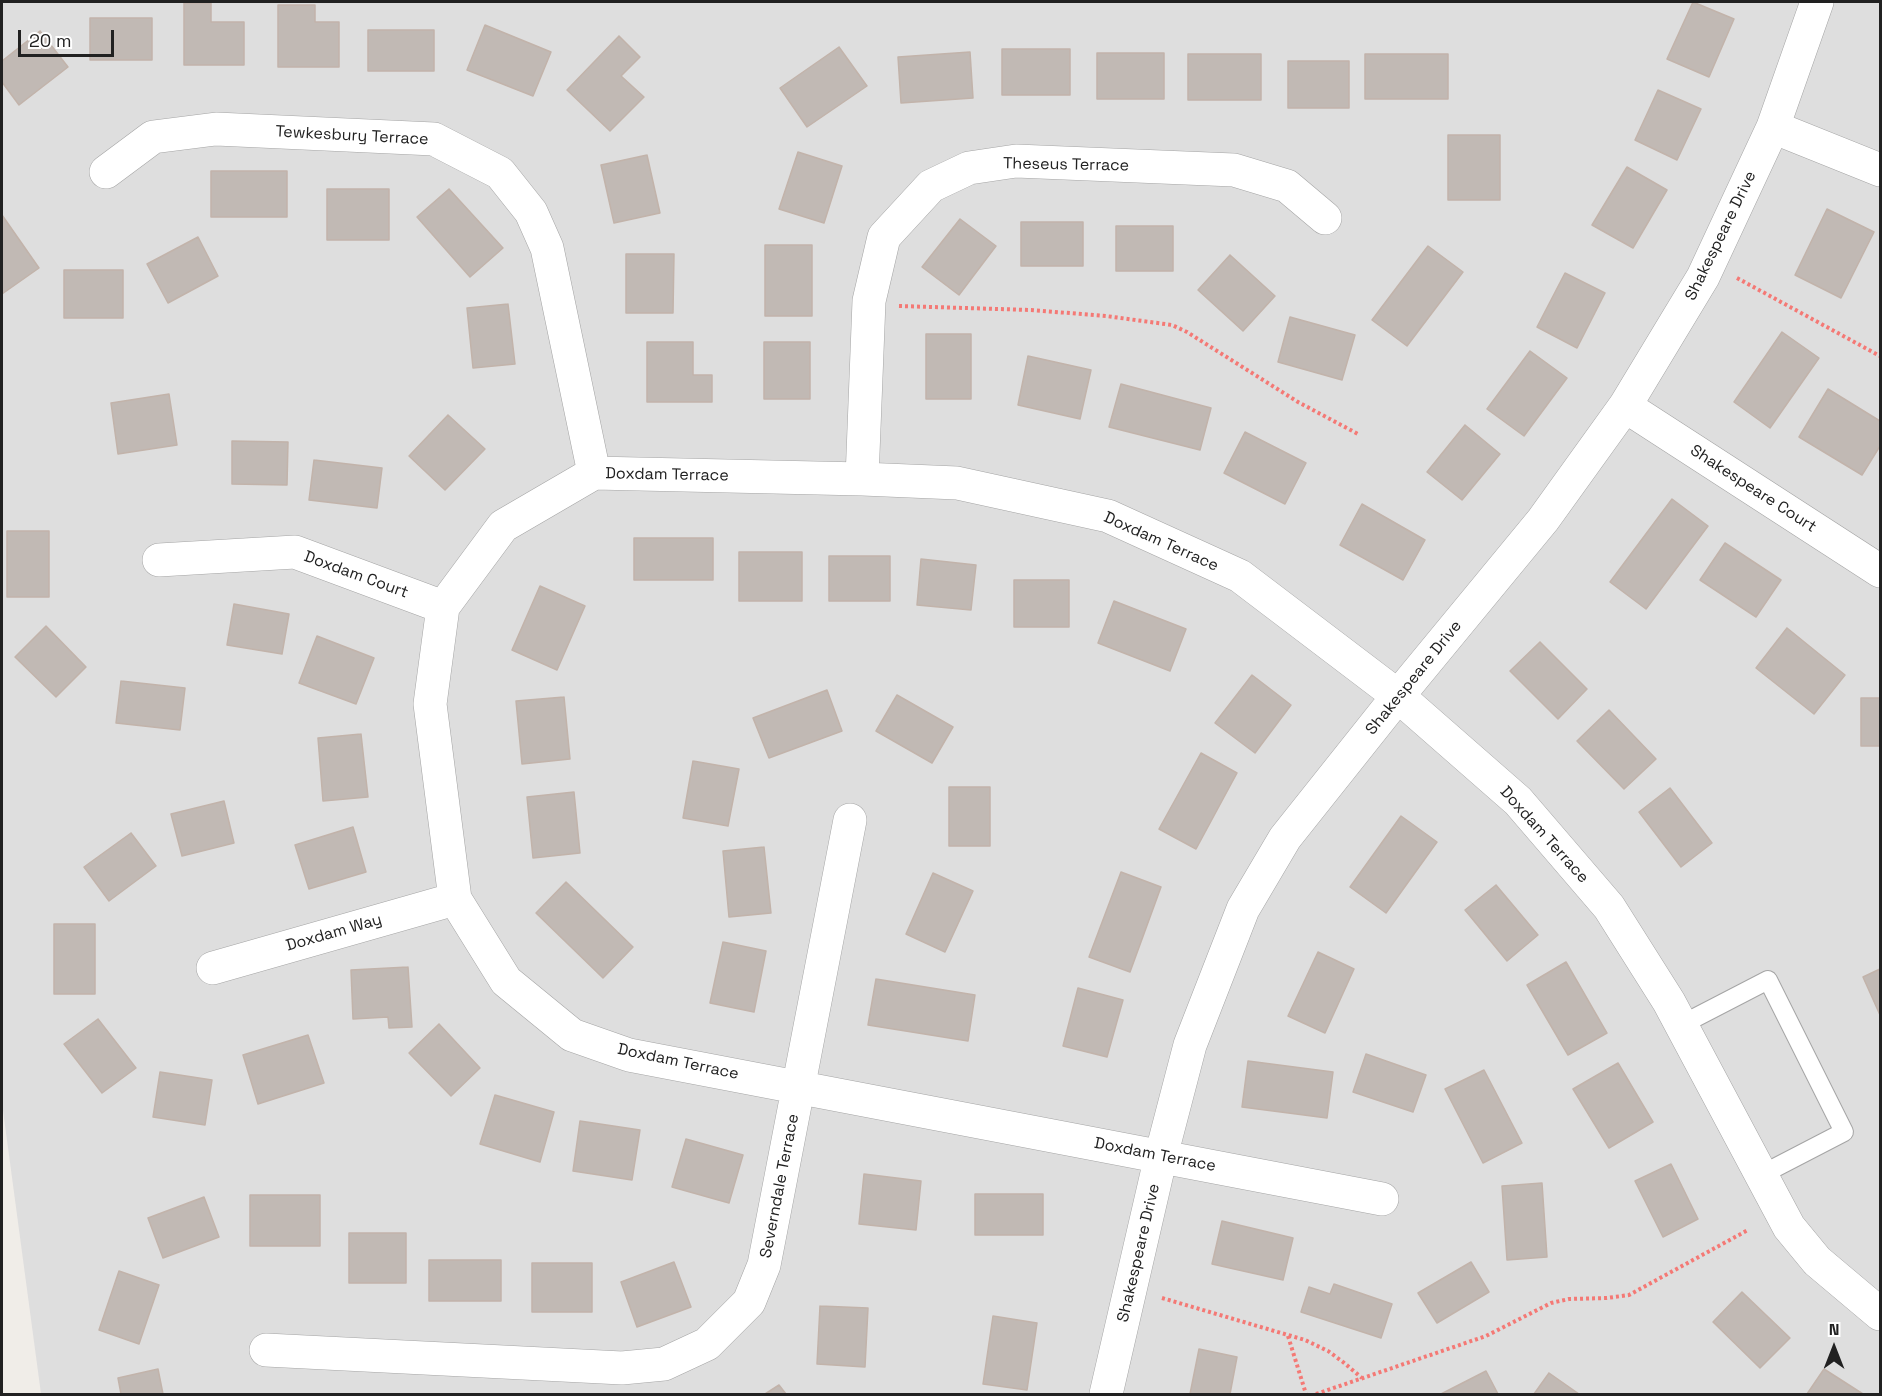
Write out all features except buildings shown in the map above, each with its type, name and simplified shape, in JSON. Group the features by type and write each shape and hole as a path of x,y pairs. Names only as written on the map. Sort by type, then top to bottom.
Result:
{"street":[{"name":"Shakespeare Drive","path":"1106,1395 1161,1156 1190,1045 1243,909 1285,838 1543,520 1625,406 1709,265 1773,127 1817,2"},
{"path":"1773,127 1881,170"},
{"name":"Tewkesbury Terrace","path":"106,172 153,137 216,129 434,139 500,173 531,212 547,248 594,473"},
{"name":"Theseus Terrace","path":"862,479 869,304 884,237 931,186 969,168 1016,161 1234,170 1287,186 1325,218"},
{"name":"Shakespeare Court","path":"1625,406 1881,571"},
{"name":"Doxdam Terrace","path":"1382,1199 629,1055 572,1035 506,981 456,899 430,704 443,607 503,526 594,473 957,483 1108,516 1240,576 1398,696 1518,801 1609,907 1669,1002 1789,1227 1817,1261 1881,1314"},
{"name":"Doxdam Court","path":"159,560 295,552 443,607"},
{"name":"Severndale Terrace","path":"266,1350 622,1368 664,1364 708,1344 749,1302 765,1265 850,819"},
{"name":"Doxdam Way","path":"213,968 456,899"}],"lane":[{"path":"1681,1025 1768,980 1844,1132 1761,1175"}],"path":[{"path":"1709,265 1881,356"},
{"path":"869,304 1031,310 1106,316 1172,325 1188,332 1298,402 1358,434"},
{"path":"1316,1395 1486,1336 1551,1303 1569,1299 1629,1295 1748,1230"},
{"path":"1131,1288 1305,1340 1328,1352 1362,1378"},
{"path":"1288,1335 1306,1395"}],"shaded area":[{"path":"2,2 1880,2 1880,1394 41,1394 2,1103"}]}
